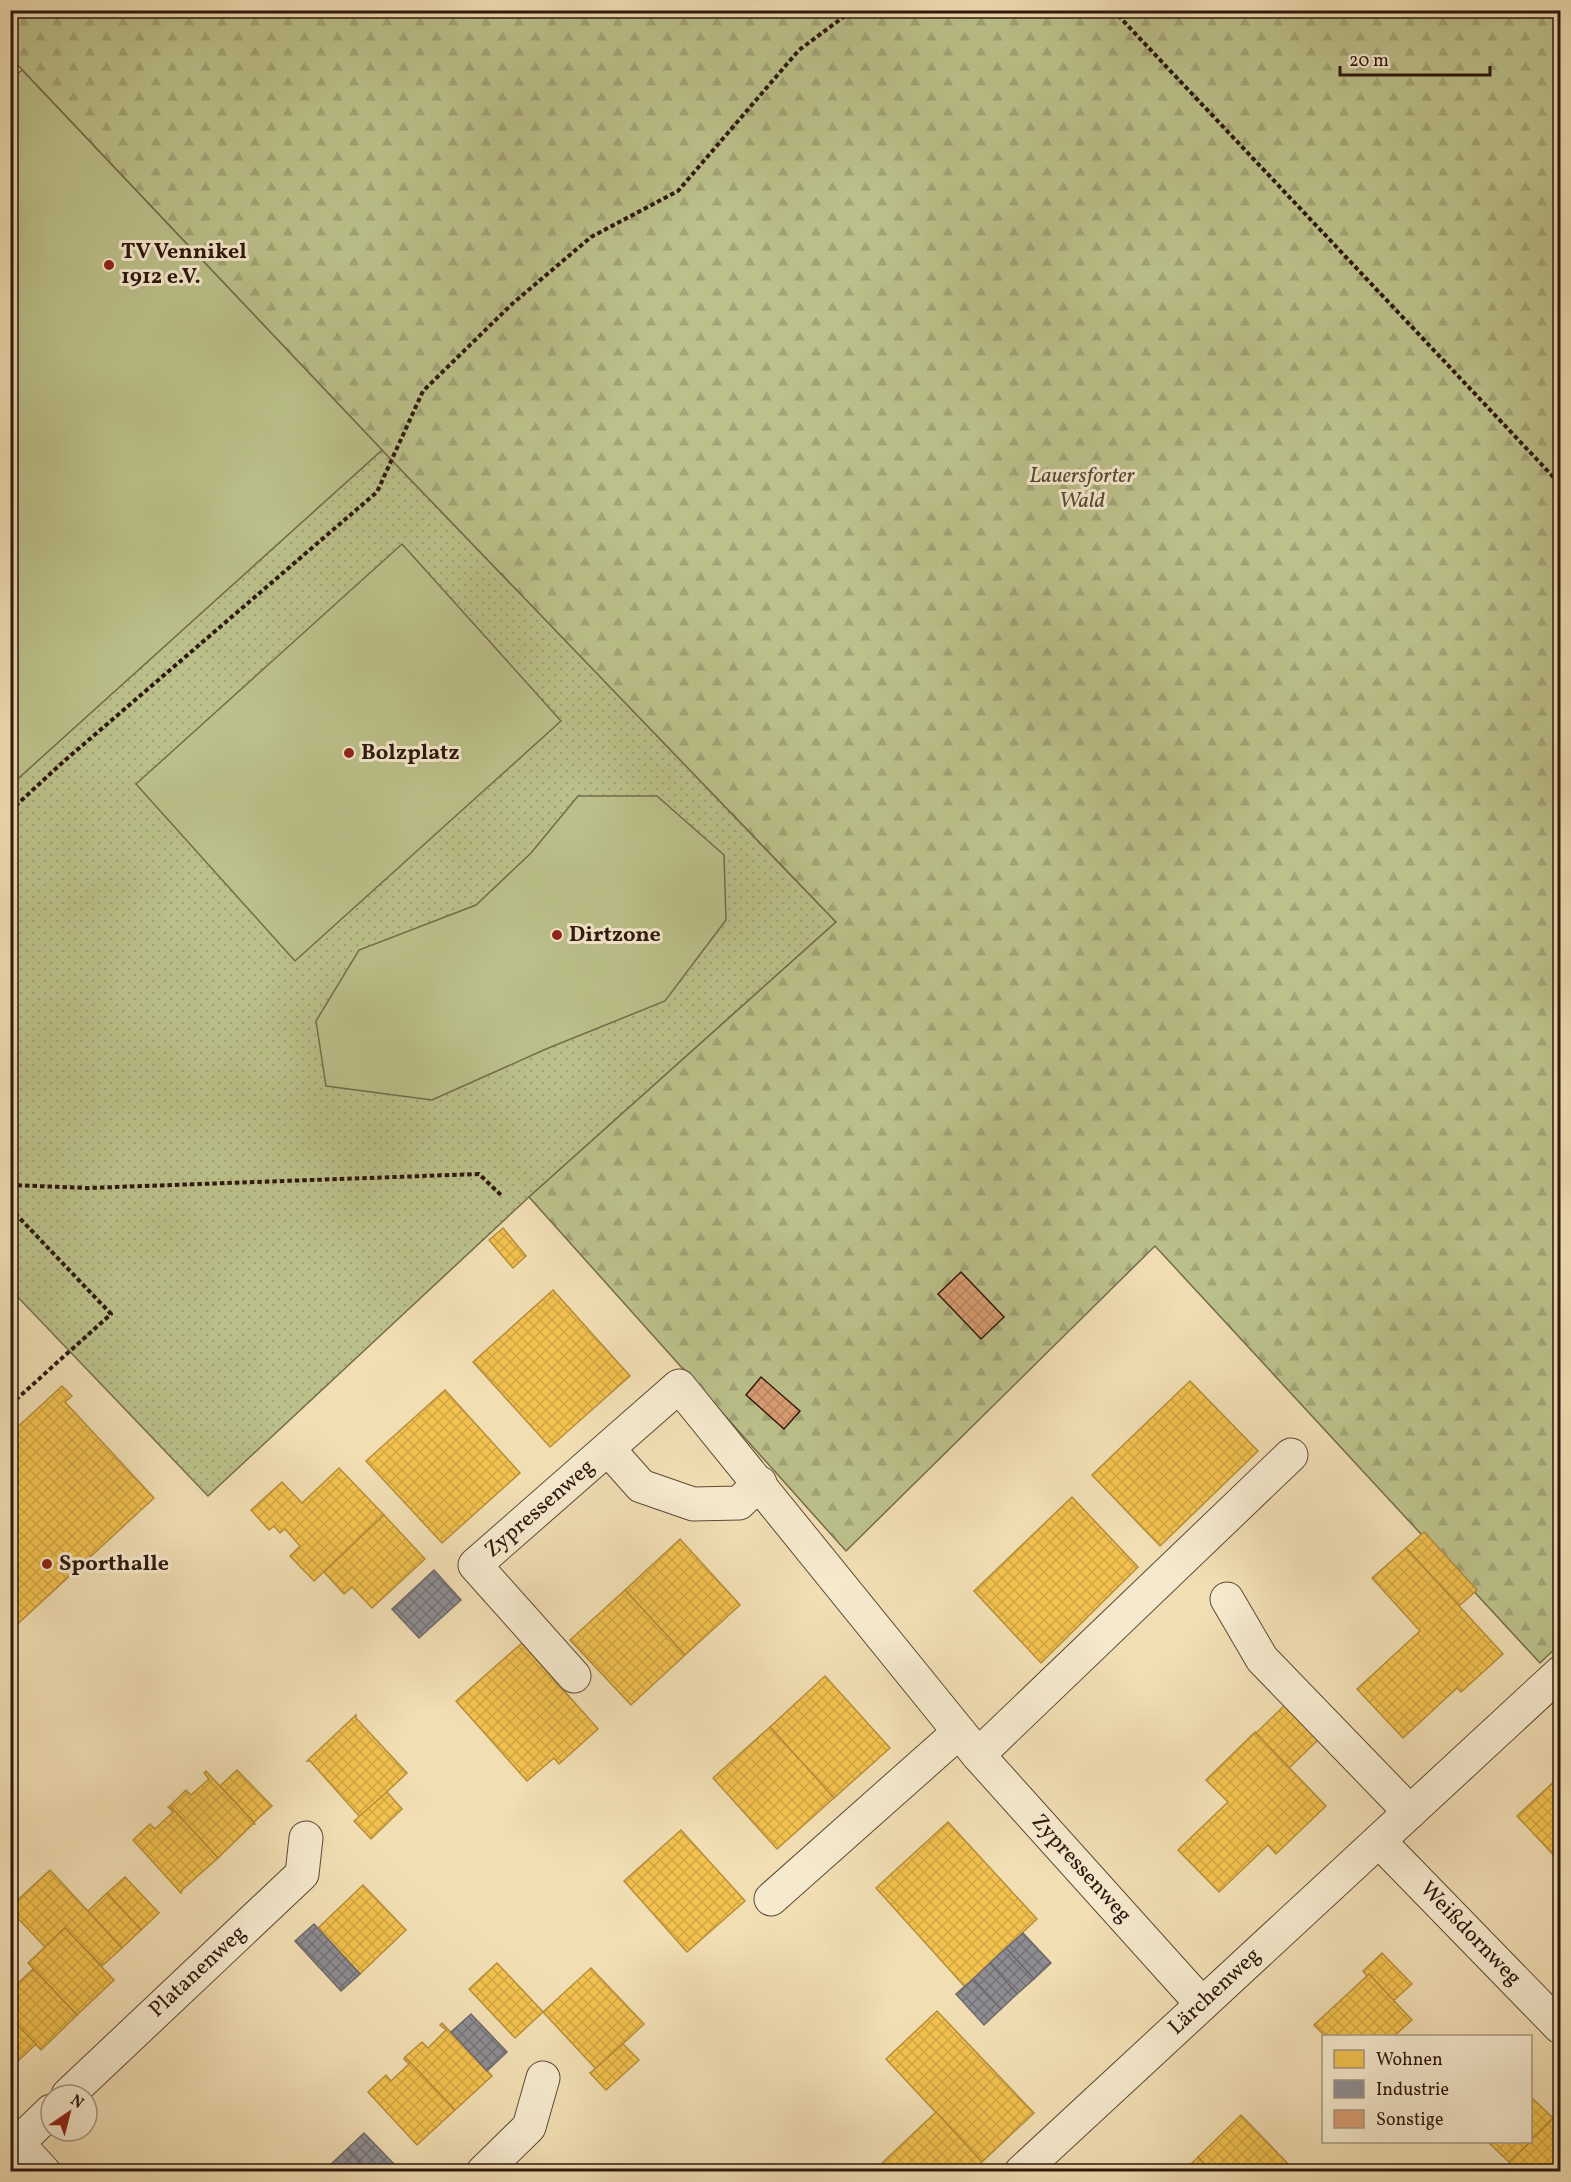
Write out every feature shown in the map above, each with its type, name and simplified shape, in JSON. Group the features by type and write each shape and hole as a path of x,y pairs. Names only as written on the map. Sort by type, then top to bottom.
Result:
{"street":[{"name":"Zypressenweg","path":"574,1676 475,1564 609,1450 679,1386 969,1743 1202,2004"},
{"name":"Zypressenweg","path":"609,1450 641,1486 693,1504 739,1503 760,1483"},
{"path":"771,1899 969,1743 1291,1455"},
{"path":"1227,1599 1262,1659 1410,1812"},
{"name":"Lärchenweg","path":"1021,2172 1560,1673"},
{"name":"Platanenweg","path":"81,2083 302,1874 306,1838"},
{"name":"Weißdornweg","path":"1379,1841 1560,2027"},
{"path":"483,2172 529,2127 543,2078"},
{"path":"39,2120 14,2139 45,2172"}],"path":[{"path":"10,811 63,762 377,492 423,391 512,304 591,237 678,190 799,50 853,10"},
{"path":"1113,10 1560,484"},
{"path":"10,1185 88,1188 479,1174 502,1196"},
{"path":"10,1208 111,1314 10,1405"}],"green space":[{"name":"Lauersforter Wald","path":"11,10 1560,11 1560,1644 1540,1663 1155,1246 846,1551 529,1197 836,922 382,450 11,58"},
{"name":"TV Vennikel 1912 e.V.","path":"22,70 382,450 11,785 10,80"},
{"path":"382,450 836,922 529,1197 208,1496 11,1290 10,785"},
{"name":"Bolzplatz","path":"402,544 561,721 295,961 136,784"},
{"name":"Dirtzone","path":"578,796 657,796 724,855 726,920 665,1001 546,1049 432,1100 326,1086 316,1021 359,950 476,905 531,853"}],"building: Wohnen":[{"path":"503,1228 526,1256 513,1268 489,1240"},
{"path":"553,1290 630,1376 550,1447 473,1362"},
{"path":"1190,1381 1258,1451 1160,1546 1092,1475"},
{"name":"Sporthalle","path":"62,1386 72,1396 65,1402 154,1498 11,1630 10,1434"},
{"path":"445,1390 520,1473 442,1543 366,1461"},
{"path":"339,1468 384,1515 314,1581 290,1556 300,1546 285,1529 280,1533 274,1526 269,1530 251,1510 282,1482 302,1503"},
{"path":"1072,1497 1138,1567 1041,1663 974,1591"},
{"path":"384,1515 425,1559 372,1608 352,1587 344,1594 324,1572"},
{"path":"1424,1532 1477,1590 1459,1606 1406,1548"},
{"path":"680,1539 740,1605 685,1655 625,1590"},
{"path":"1406,1548 1503,1654 1461,1692 1457,1688 1403,1738 1357,1689 1420,1631 1372,1578"},
{"path":"625,1590 685,1655 631,1705 570,1640"},
{"path":"522,1643 598,1729 559,1764 554,1758 527,1781 456,1701"},
{"path":"825,1676 890,1748 834,1798 770,1727"},
{"path":"1286,1704 1319,1739 1289,1768 1256,1733"},
{"path":"356,1715 356,1718 407,1773 360,1817 310,1761 307,1761"},
{"path":"770,1727 834,1798 777,1849 713,1778"},
{"path":"1255,1732 1326,1806 1276,1854 1268,1845 1219,1892 1178,1850 1228,1802 1206,1780"},
{"path":"237,1770 272,1806 254,1822 220,1786"},
{"path":"206,1771 255,1824 218,1858 170,1806 186,1790 191,1795 209,1779 204,1773"},
{"path":"1560,1776 1560,1862 1517,1816"},
{"path":"387,1792 402,1809 371,1839 354,1821"},
{"path":"170,1806 218,1858 181,1893 133,1840 150,1824 155,1829 173,1812 168,1807"},
{"path":"948,1822 1037,1919 965,1987 876,1888"},
{"path":"681,1830 745,1901 687,1952 624,1881"},
{"path":"50,1870 122,1948 102,1966 65,1928 45,1947 10,1910 10,1907"},
{"path":"125,1877 159,1913 141,1930 107,1893"},
{"path":"363,1885 406,1930 360,1974 317,1929"},
{"path":"107,1893 141,1930 122,1948 88,1911"},
{"path":"65,1928 114,1980 77,2015 28,1963"},
{"path":"1382,1953 1412,1984 1393,2001 1369,1974 1367,1976 1363,1971"},
{"path":"497,1963 543,2012 515,2038 469,1989"},
{"path":"591,1968 644,2024 596,2069 543,2012"},
{"path":"33,1969 77,2015 41,2050 10,2017 10,1982 15,1986"},
{"path":"1369,1974 1412,2020 1395,2035 1324,2035 1314,2025"},
{"path":"937,2011 1034,2113 982,2162 886,2059"},
{"path":"10,2017 36,2044 18,2061 10,2053"},
{"path":"442,2023 492,2076 455,2110 405,2057 422,2042 428,2048 446,2030 440,2025"},
{"path":"623,2044 639,2060 606,2090 590,2073"},
{"path":"405,2057 455,2110 417,2145 368,2092 386,2075 391,2081 409,2064 404,2059"},
{"path":"1532,2098 1553,2118 1532,2139"},
{"path":"936,2112 982,2162 972,2172 890,2172 882,2163"},
{"path":"1241,2115 1296,2172 1212,2172 1198,2157"},
{"path":"1553,2118 1560,2126 1560,2172 1519,2172 1509,2162 1528,2143 1532,2143 1532,2139"},
{"path":"1489,2143 1529,2143 1509,2162"},
{"path":"1198,2157 1212,2172 1183,2172"}],"building: Industrie":[{"path":"434,1570 461,1600 419,1638 392,1609"},
{"path":"314,1924 360,1974 341,1991 295,1941"},
{"path":"1023,1933 1051,1963 1034,1979 1006,1948"},
{"path":"1006,1948 1034,1979 1017,1994 990,1963"},
{"path":"990,1963 1017,1994 1001,2009 973,1979"},
{"path":"973,1979 1001,2009 984,2025 956,1994"},
{"path":"471,2014 507,2052 487,2071 451,2032"},
{"path":"364,2133 394,2164 386,2172 368,2172 347,2149"},
{"path":"347,2149 368,2172 336,2172 330,2165"}],"building: Sonstige":[{"path":"961,1272 1004,1317 981,1339 938,1294"},
{"path":"761,1377 800,1411 784,1429 746,1395"}],"place":[{"name":"TV Vennikel 1912 e.V.","path":"109,265"},
{"name":"Bolzplatz","path":"349,753"},
{"name":"Dirtzone","path":"557,935"},
{"name":"Sporthalle","path":"47,1564"}]}
